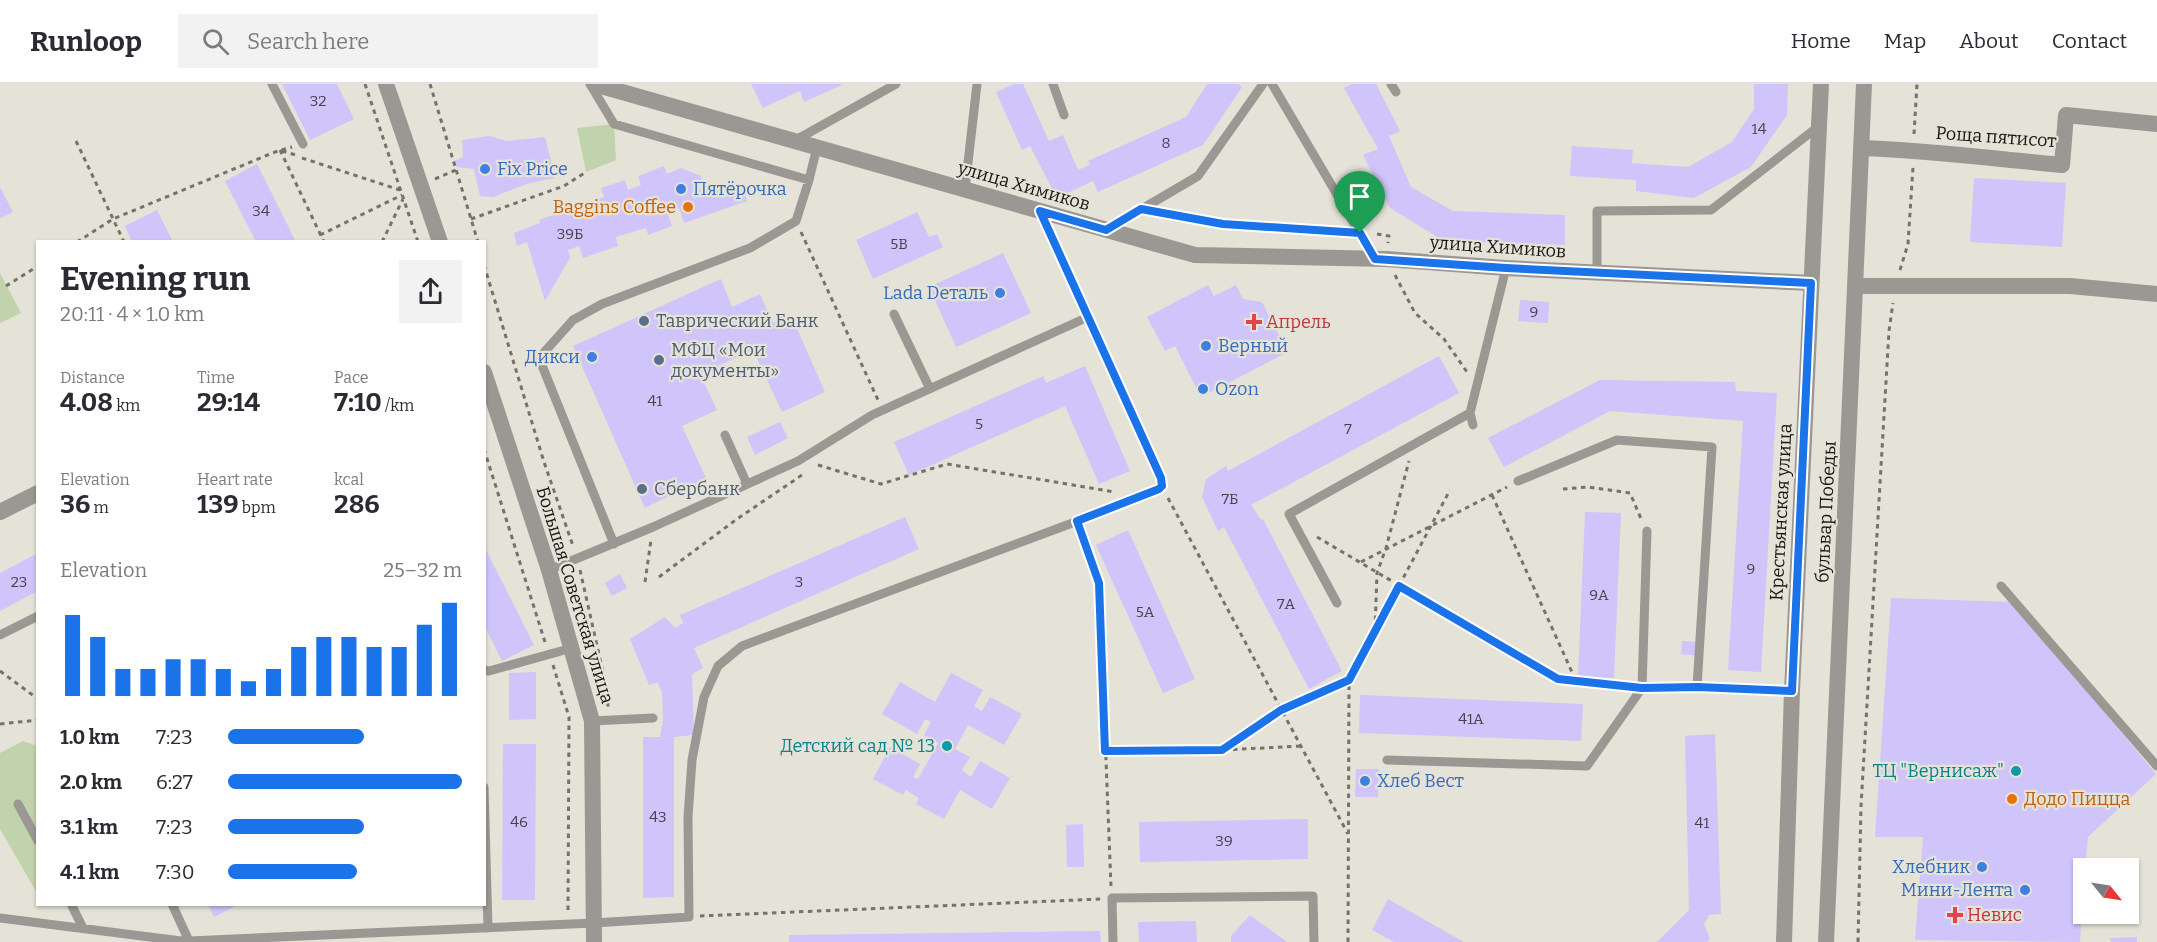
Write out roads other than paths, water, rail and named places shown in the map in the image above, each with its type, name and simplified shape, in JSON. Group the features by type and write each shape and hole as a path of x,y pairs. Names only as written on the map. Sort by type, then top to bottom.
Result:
{"street":[{"path":"386,84 439,240"},
{"name":"улица Химиков","path":"592,84 1195,255 1381,259 1506,268 1811,283"},
{"name":"Крестьянская улица","path":"1784,942 1792,691 1821,84"},
{"name":"бульвар Победы","path":"1826,942 1864,84"},
{"name":"Роща пятисот","path":"1861,148 1914,149 1947,155 2061,165 2066,115 2157,124"},
{"path":"1856,286 2070,286 2157,294"},
{"name":"Большая Советская улица","path":"486,378 549,570 592,721 594,942"},
{"path":"0,512 36,494"}],"lane":[{"path":"272,84 303,144"},
{"path":"592,84 614,124 809,180"},
{"path":"794,141 896,84"},
{"path":"965,189 977,84"},
{"path":"1053,84 1064,115"},
{"path":"1106,230 1198,176 1263,84"},
{"path":"1275,85 1360,233 1381,259"},
{"path":"1597,273 1597,211 1711,210 1819,126"},
{"path":"614,544 539,358 573,320 602,304 750,248 796,221 817,147"},
{"path":"0,918 189,941 689,917 688,817 692,760 704,697 718,666 742,646 1140,497 1162,486 1161,478 1040,211"},
{"path":"1473,425 1470,412 1506,268"},
{"path":"894,314 930,389"},
{"path":"549,570 653,527 798,461 883,410 1088,317"},
{"path":"1337,603 1288,513 1470,412"},
{"path":"725,435 747,484"},
{"path":"1515,483 1617,440 1712,447 1698,687"},
{"path":"1387,760 1587,766 1642,688 1647,531"},
{"path":"2001,586 2157,766"},
{"path":"0,635 36,617"},
{"path":"486,670 572,648"},
{"path":"1642,688 1698,687 1792,691"},
{"path":"592,721 653,718"},
{"path":"18,804 36,837"},
{"path":"486,858 488,928"},
{"path":"1113,942 1112,898 1313,896 1314,942"},
{"path":"72,906 83,928"},
{"path":"173,906 189,941"}],"place":[{"name":"Fix Price","path":"485,169"},
{"name":"Пятёрочка","path":"681,189"},
{"name":"Baggins Coffee","path":"688,207"},
{"name":"Lada Dеталь","path":"1000,293"},
{"name":"Таврический Банк","path":"644,321"},
{"name":"Апрель","path":"1254,322"},
{"name":"Верный","path":"1206,346"},
{"name":"Дикси","path":"592,357"},
{"name":"МФЦ «Мои документы»","path":"659,360"},
{"name":"Ozon","path":"1203,389"},
{"name":"Сбербанк","path":"642,489"},
{"name":"Детский сад № 13","path":"947,746"},
{"name":"ТЦ \"Вернисаж\"","path":"2016,771"},
{"name":"Хлеб Вест","path":"1365,781"},
{"name":"Додо Пицца","path":"2012,799"},
{"name":"Хлебник","path":"1982,867"},
{"name":"Мини-Лента","path":"2025,890"},
{"name":"Невис","path":"1955,915"}]}
